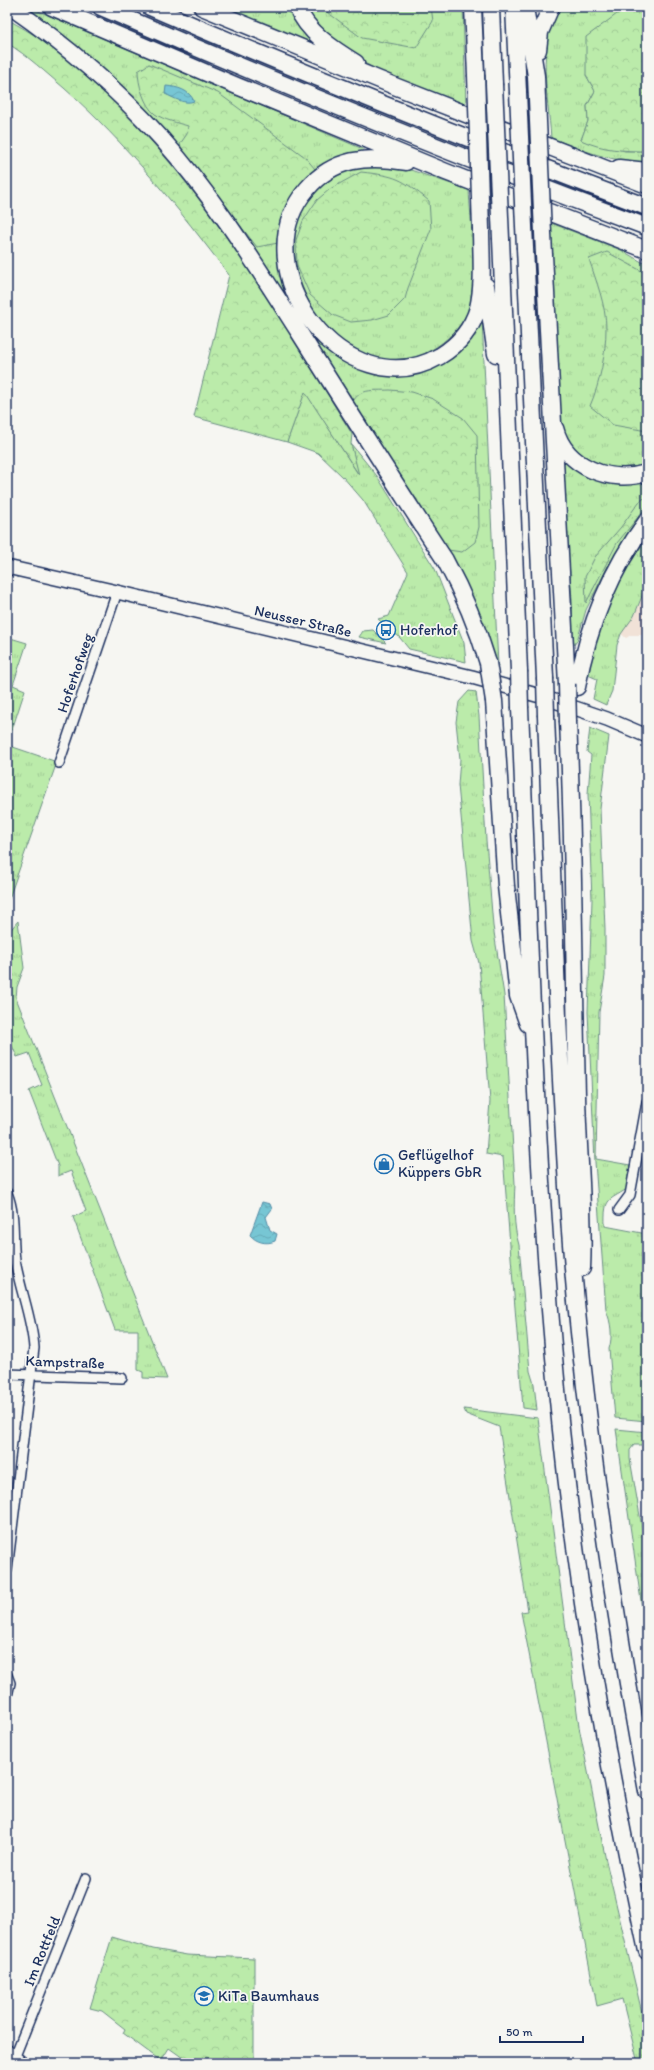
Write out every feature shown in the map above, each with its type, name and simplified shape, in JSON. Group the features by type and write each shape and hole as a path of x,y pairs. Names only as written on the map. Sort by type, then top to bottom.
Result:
{"highway":[{"path":"11,7 44,30 108,84 161,139 217,208 254,262 445,560 463,594 478,630 488,663 494,701 506,886 518,996 534,1041"},
{"path":"52,7 237,86 446,172 647,250"},
{"path":"101,7 433,146 647,227"},
{"path":"150,7 250,51 427,122 647,207"},
{"path":"202,7 397,87 647,185"},
{"path":"296,7 307,25 322,40 343,55 397,87"},
{"path":"446,172 378,158 361,159 344,163 329,170 314,181 293,209 287,228 285,248 288,269 295,291 304,312 316,328 344,353 374,366 392,368 412,367 431,361 446,352 461,340 472,324 478,307 480,292 481,255 476,75 472,7"},
{"path":"491,7 534,1041 545,1241 558,1403 579,1575 600,1714 629,1867 647,1951"},
{"path":"514,7 545,678 559,1047 570,1232 591,1435 628,1687 647,1791"},
{"path":"525,7 536,76 550,397 572,686 572,808 577,1097 584,1228 578,1319"},
{"path":"536,76 540,32 551,7"},
{"path":"588,162 647,171"},
{"path":"618,240 647,256"},
{"path":"481,255 508,433"},
{"path":"550,397 556,430 561,444 572,456 585,466 602,474 619,477 636,476 647,473"},
{"path":"572,686 603,595 621,560 647,521"}],"main road":[{"name":"Neusser Straße","path":"7,567 117,592 472,678 540,696 590,713 647,736"}],"street":[{"name":"Hoferhofweg","path":"59,763 117,592"},
{"path":"619,1210 630,1195 647,1102"},
{"path":"7,1193 13,1212 11,1261 33,1335 34,1348 32,1375 7,1570"},
{"name":"Kampstraße","path":"7,1374 122,1378"},
{"path":"7,1675 10,1683 7,1696"},
{"name":"Im Rottfeld","path":"15,2056 86,1878"},
{"path":"7,2049 24,2063"}],"shaded area":[{"path":"647,584 647,635 631,635 626,638 621,634 634,616"}],"green space":[{"path":"18,7 29,7 363,149 362,154 321,170 280,261 329,349 417,371 482,319 498,666 494,667 479,617 181,155"},
{"path":"222,7 289,7 315,42 311,45"},
{"path":"305,7 463,7 466,107 430,94 393,78 358,59 327,36"},
{"path":"325,7 431,7 433,21 416,48 362,38 327,12"},
{"path":"559,7 647,7 647,9 621,11 586,75 595,91 587,106 588,121 581,140 625,151 647,151 647,162 634,162 598,155 551,138 545,71 546,54 552,22"},
{"path":"647,9 647,151 613,149 597,146 581,140 588,121 587,106 595,91 586,75 586,37 621,11"},
{"path":"7,19 43,41 92,81 136,125 178,172 216,222 252,274 352,434 351,444 359,475 305,392 287,442 194,417 229,275 191,226 131,154 64,88 7,43"},
{"path":"149,64 218,93 305,157 315,169 297,187 282,219 278,243 257,247 184,154 180,144 187,134 188,126 155,114 148,106 142,94 138,71"},
{"path":"370,165 402,167 469,190 474,283 473,296 467,314 459,327 448,338 430,351 393,361 358,352 328,329 307,297 295,260 297,223 314,191 349,169"},
{"path":"361,172 398,179 412,187 429,201 431,229 405,299 389,315 372,320 351,322 333,315 310,295 297,266 296,240 303,221 317,200 330,189"},
{"path":"551,223 621,250 647,265 647,463 634,467 621,468 595,462 584,456 566,437 561,424 559,407"},
{"path":"607,252 647,274 647,431 613,425 590,406 597,388 602,368 605,348 606,319 589,259"},
{"path":"372,390 412,392 433,399 463,418 477,435 479,527 475,542 462,552 448,550 351,406 354,400 362,393"},
{"path":"305,391 358,474 351,444 377,476 435,569 464,643 466,662 409,649 400,638 378,619 389,616 408,572 363,500 343,477 318,453 287,442"},
{"path":"560,453 580,472 589,478 599,481 620,483 647,479 647,510 626,537 608,566 586,610 577,641 573,646 572,599"},
{"path":"647,496 647,506 617,543 586,603 585,577 595,557 621,527 639,502"},
{"path":"647,538 647,584 634,616 621,634 617,645 612,691 606,705 593,699 597,679 588,675 592,656 610,603 626,570"},
{"path":"373,630 386,643 359,637 363,631"},
{"path":"7,637 27,643 13,685 25,690 7,745"},
{"path":"469,691 476,692 479,716 486,840 493,926 504,995 515,1184 515,1222 519,1245 530,1371 534,1384 537,1410 523,1408 503,1157 486,1154 490,1101 479,963 473,941 458,785 460,759 456,722 459,702"},
{"path":"590,728 609,736 600,809 605,929 605,976 599,1012 596,1159 630,1165 628,1177 633,1177 631,1186 609,1200 606,1209 605,1226 647,1234 647,1421 615,1418 609,1349 611,1329 606,1310 595,1162 588,1012 592,900 588,794 591,755 587,752"},
{"path":"7,745 57,762 7,904"},
{"path":"18,921 24,968 17,987 16,998 167,1379 143,1378 143,1372 138,1370 138,1330 115,1330 73,1217 86,1211 71,1171 58,1176 58,1166 29,1091 42,1085 29,1053 17,1057 10,1041 7,1038 7,934"},
{"path":"464,1409 538,1418 579,1727 606,1861 647,2034 647,2063 638,2063 622,1999 597,2006 521,1612 528,1611 499,1427 466,1414"},
{"path":"616,1429 647,1432 647,1445 634,1445 630,1450 630,1459 647,1556 647,1642"},
{"path":"112,1937 153,1949 187,1955 254,1958 254,2063 218,2063 210,2058 206,2063 190,2063 169,2048 161,2061 123,2033 125,2029 102,2011 90,2008"}],"water":[{"path":"166,86 183,90 192,97 194,101 183,102 165,94"},
{"path":"262,1202 270,1204 272,1209 266,1217 270,1230 277,1234 275,1241 268,1243 261,1242 250,1235"}],"place":[{"name":"Hoferhof","path":"386,630"},
{"name":"Geflügelhof Küppers GbR","path":"384,1164"},
{"name":"KiTa Baumhaus","path":"204,1996"}]}
